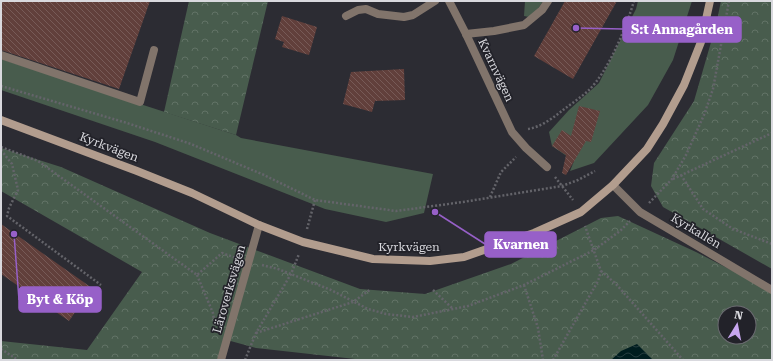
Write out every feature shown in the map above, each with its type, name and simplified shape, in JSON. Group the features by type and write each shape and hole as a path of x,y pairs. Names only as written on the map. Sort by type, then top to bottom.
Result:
{"street":[{"path":"346,16 358,10 366,9 378,14 404,17 413,16 435,1"},
{"name":"Kvarnvägen","path":"449,1 512,132 526,148 547,167"},
{"path":"466,34 494,31 524,25 542,10 548,1"},
{"name":"Kyrkvägen","path":"1,120 84,150 178,187 259,225 303,242 373,259 430,261 464,258 534,233 581,212 613,185 647,148 663,124 684,85 701,42 710,1"},
{"path":"1,55 140,102 154,50"},
{"name":"Kyrkallén","path":"613,185 640,212 772,290"},
{"name":"Läroverksvägen","path":"221,360 259,225"}],"path":[{"path":"512,132 536,128 558,114 588,90 605,69 630,15 634,1"},
{"path":"729,1 713,89 686,155 672,179 772,133"},
{"path":"1,86 127,123 191,144 264,175 316,200 396,211 562,186 595,171"},
{"path":"1,148 38,161 197,275 213,313 216,329"},
{"path":"1,148 12,164 18,190 9,208 7,216 101,285"},
{"path":"490,197 501,172 526,148"},
{"path":"681,175 703,209 733,229 772,244"},
{"path":"197,275 222,254 278,269 331,290 368,309 386,314 413,317 468,306 524,285 594,250 601,272 616,284 683,360"},
{"path":"553,360 598,281 601,272"},
{"path":"245,360 256,333 291,274"},
{"path":"524,285 538,328 543,360"},
{"path":"256,333 352,302 371,289"},
{"path":"433,290 452,308"},
{"path":"1,349 18,360"}],"green space":[{"path":"189,1 268,1 236,135 164,112"},
{"path":"525,1 543,1 538,9 529,17 524,16"},
{"path":"638,1 692,1 673,60 648,105 594,163 570,171 574,161 552,146 549,132 569,110 599,83 636,9"},
{"path":"721,1 772,1 772,269 663,207 651,186 654,163 694,101 716,25"},
{"path":"1,59 236,135 241,138 433,174 424,213 386,222 325,209 155,142 1,90"},
{"path":"1,148 61,167 210,233 360,289 425,294 511,264 601,218 618,216 696,252 772,291 772,360 364,360 256,348 227,340 220,360 1,360 1,341 87,350 142,272 1,191"}],"water":[{"path":"637,344 653,360 611,360 621,351"}],"building":[{"path":"1,1 150,1 119,89 1,50"},
{"path":"565,1 617,1 573,79 534,56"},
{"path":"282,16 317,27 309,55 282,47 284,42 275,39"},
{"path":"404,69 405,100 375,101 372,112 343,104 351,72"},
{"path":"579,106 600,111 591,142 586,141 566,175 562,173 566,155 552,146 562,130 571,136"},
{"path":"1,224 92,288 69,321 1,274"}],"place":[{"name":"S:t Annagården","path":"576,28"},
{"name":"Kvarnen","path":"435,212"},
{"name":"Byt & Köp","path":"14,234"}]}
